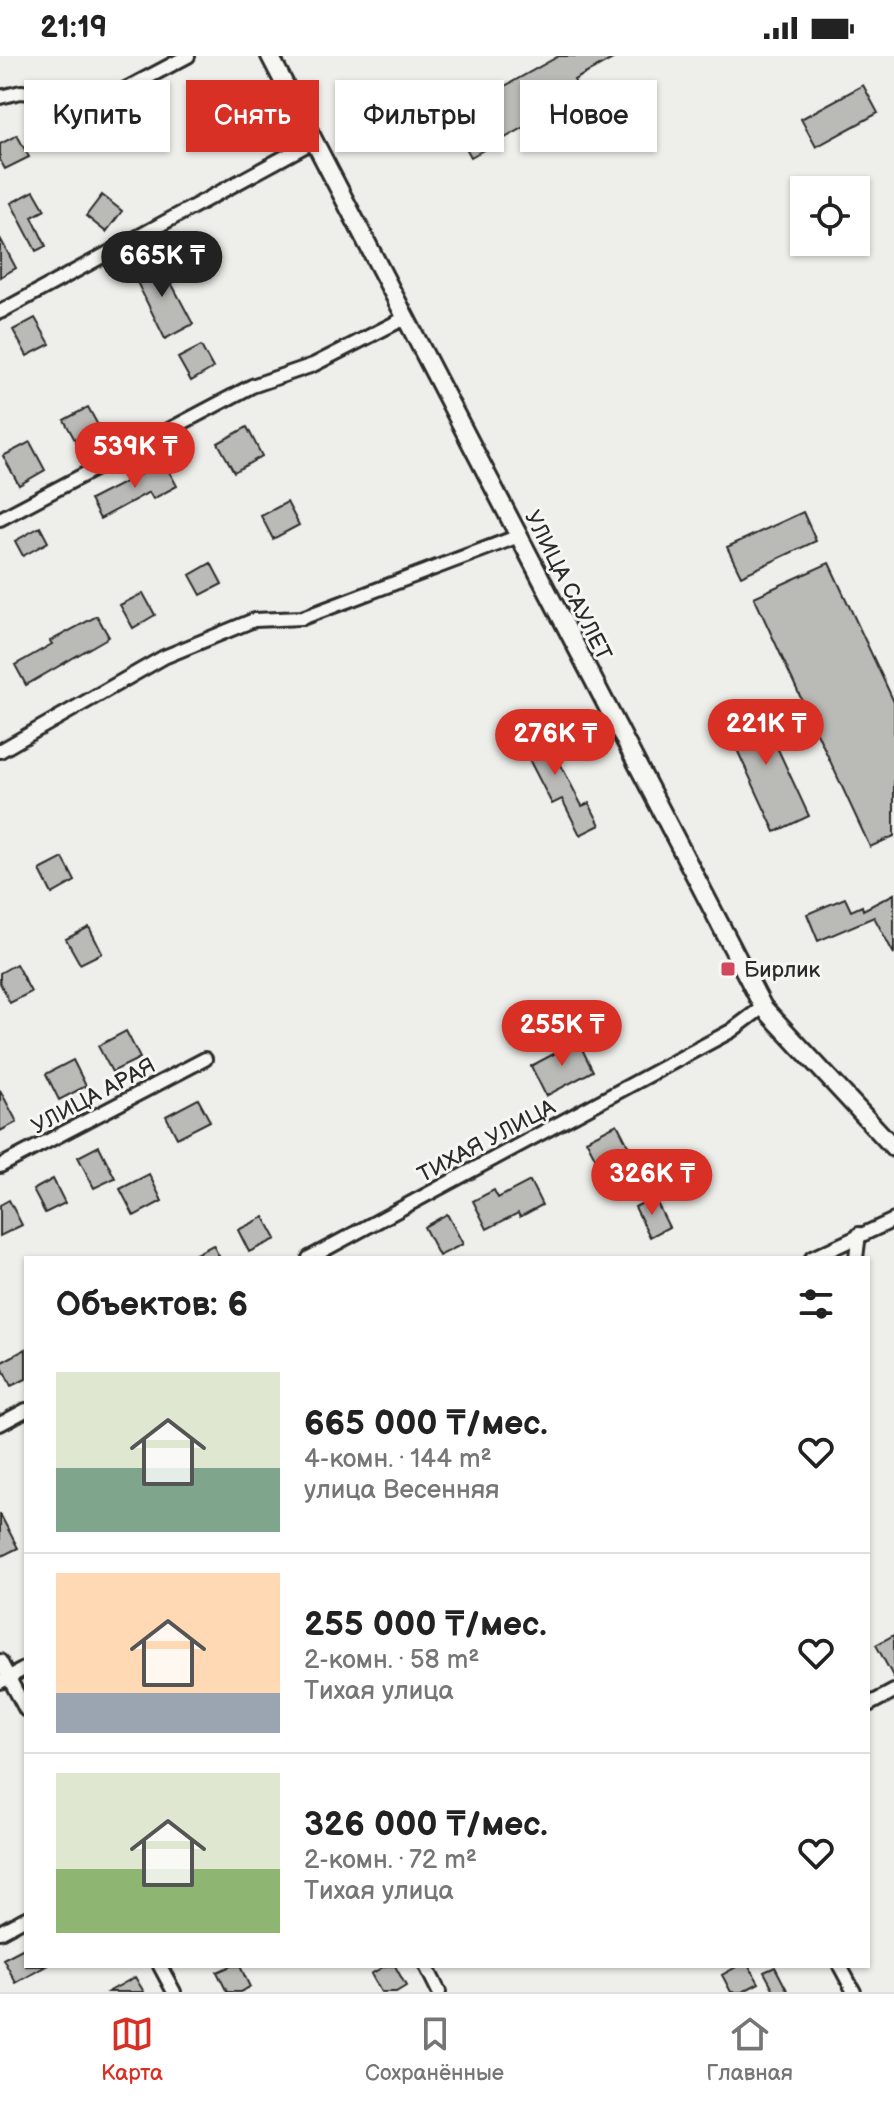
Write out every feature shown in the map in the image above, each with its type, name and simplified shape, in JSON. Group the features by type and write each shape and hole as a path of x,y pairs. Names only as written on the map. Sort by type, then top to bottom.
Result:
{"street":[{"path":"0,97 21,92 103,101 188,56"},
{"name":"УЛИЦА САУЛЕТ","path":"270,56 282,80"},
{"name":"УЛИЦА САУЛЕТ","path":"319,151 763,1007 894,1148"},
{"path":"0,312 294,152"},
{"path":"0,519 252,386 313,365 405,318"},
{"path":"0,751 164,657 254,620 302,618 519,536"},
{"name":"ТИХАЯ УЛИЦА","path":"313,1256 731,1031 763,1007"},
{"name":"УЛИЦА АРАЯ","path":"0,1166 205,1059"},
{"path":"816,1256 894,1220"},
{"path":"856,1256 859,1234"},
{"path":"0,1424 24,1411"},
{"path":"0,1661 4,1680 24,1707"},
{"path":"4,1680 24,1669"},
{"path":"870,1704 894,1691"},
{"path":"0,1932 24,1919"},
{"path":"161,1968 174,1992"},
{"path":"427,1968 439,1992"},
{"path":"836,1992 852,1988 841,1968"}],"building":[{"path":"559,56 618,56 574,80 520,80 520,130 504,139 504,86"},
{"path":"863,85 878,113 816,147 801,119"},
{"path":"17,135 29,157 5,169 0,160 0,144"},
{"path":"34,191 45,210 32,217 46,246 36,251 11,203"},
{"path":"102,195 122,211 106,232 86,216"},
{"path":"0,238 16,268 0,277"},
{"path":"158,258 193,324 165,339 132,272"},
{"path":"35,318 50,344 27,356 13,330"},
{"path":"201,346 213,368 191,381 178,358"},
{"path":"88,407 105,438 81,451 64,420"},
{"path":"247,427 262,456 234,472 218,443"},
{"path":"30,442 45,470 19,485 3,456"},
{"path":"164,462 177,486 153,499 149,492 100,519 90,500"},
{"path":"287,502 299,525 273,539 261,516"},
{"path":"803,512 816,541 741,576 727,547"},
{"path":"40,527 48,542 23,556 15,541"},
{"path":"211,563 222,584 201,595 190,575"},
{"path":"829,563 894,702 894,836 870,847 754,597"},
{"path":"143,593 155,615 133,628 120,605"},
{"path":"97,616 109,637 26,685 15,665 52,644 50,641"},
{"path":"756,702 809,816 775,832 722,717"},
{"path":"539,722 582,806 589,803 600,825 580,835 562,799 552,804 516,734"},
{"path":"63,858 75,881 52,894 40,870"},
{"path":"894,894 894,954 874,917 818,941 807,914 845,898 851,911 862,906 863,910"},
{"path":"89,927 102,953 80,964 66,939"},
{"path":"16,964 31,992 10,1003 0,983 0,973"},
{"path":"126,1031 140,1058 112,1072 98,1046"},
{"path":"578,1041 593,1071 546,1096 531,1066"},
{"path":"73,1060 86,1086 59,1100 46,1074"},
{"path":"0,1090 17,1122 0,1131"},
{"path":"198,1099 210,1121 177,1138 166,1116"},
{"path":"617,1124 632,1153 601,1169 586,1140"},
{"path":"99,1146 115,1178 94,1188 78,1157"},
{"path":"149,1174 162,1201 134,1216 120,1189"},
{"path":"53,1179 65,1203 45,1213 33,1190"},
{"path":"530,1181 542,1205 487,1229 473,1201 494,1190 498,1198"},
{"path":"654,1197 669,1227 650,1237 635,1207"},
{"path":"9,1200 22,1225 0,1236 0,1205"},
{"path":"447,1214 463,1244 439,1256 424,1227"},
{"path":"264,1217 276,1239 249,1252 238,1230"},
{"path":"213,1245 219,1256 192,1256"},
{"path":"24,1350 24,1380 11,1386 0,1363"},
{"path":"0,1514 18,1548 0,1557"},
{"path":"894,1635 894,1678 876,1645"},
{"path":"24,1948 24,1968 42,1968 16,1983 3,1959"},
{"path":"226,1968 241,1968 250,1987 240,1992 227,1992 217,1972"},
{"path":"382,1968 396,1968 406,1986 396,1992 381,1992 371,1974"},
{"path":"734,1968 750,1968 759,1983 742,1992 731,1992 722,1975"},
{"path":"776,1968 788,1992 775,1992 764,1972"},
{"path":"135,1977 144,1992 108,1992"}],"place":[{"name":"Бирлик","path":"728,969"}]}
